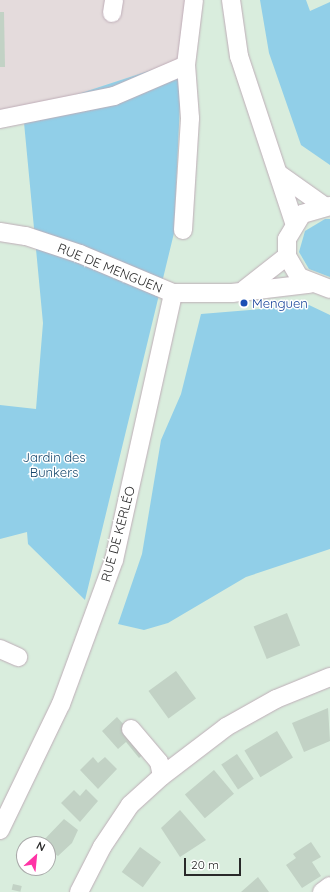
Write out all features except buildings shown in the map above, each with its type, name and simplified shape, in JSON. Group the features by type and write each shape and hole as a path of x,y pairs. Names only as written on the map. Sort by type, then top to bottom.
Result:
{"street":[{"path":"183,230 190,118 186,65 194,0"},
{"path":"232,0 239,56 294,222"},
{"path":"0,119 114,96 186,65"},
{"path":"279,174 327,206"},
{"path":"309,284 291,268 287,256 287,238 294,222 313,208 327,206"},
{"name":"RUE DE MENGUEN","path":"0,232 26,236 80,254 173,293"},
{"path":"245,289 287,256"},
{"path":"173,293 232,293 245,289 309,284 330,290"},
{"name":"RUE DE KERLÉO","path":"0,830 61,704 114,560 173,293"},
{"path":"0,649 18,657"},
{"path":"79,892 102,847 130,805 162,776 226,727 276,699 330,676"},
{"path":"131,729 159,762 162,776"},
{"path":"322,892 330,886"}],"shaded area":[{"path":"0,0 189,0 182,60 23,112 0,114"}],"green space":[{"path":"260,0 306,0 310,11 330,2 330,165 301,145 269,53"},
{"name":"Jardin des Bunkers","path":"182,60 174,233 85,600 28,544 27,532 0,539 0,405 36,409 43,323 23,112"},
{"path":"325,219 330,219 330,277 309,269 299,252 305,231"},
{"path":"309,305 330,315 330,549 246,577 168,623 144,630 118,624 142,554 161,440 181,394 201,314"}],"place":[{"name":"Menguen","path":"244,303"}]}
